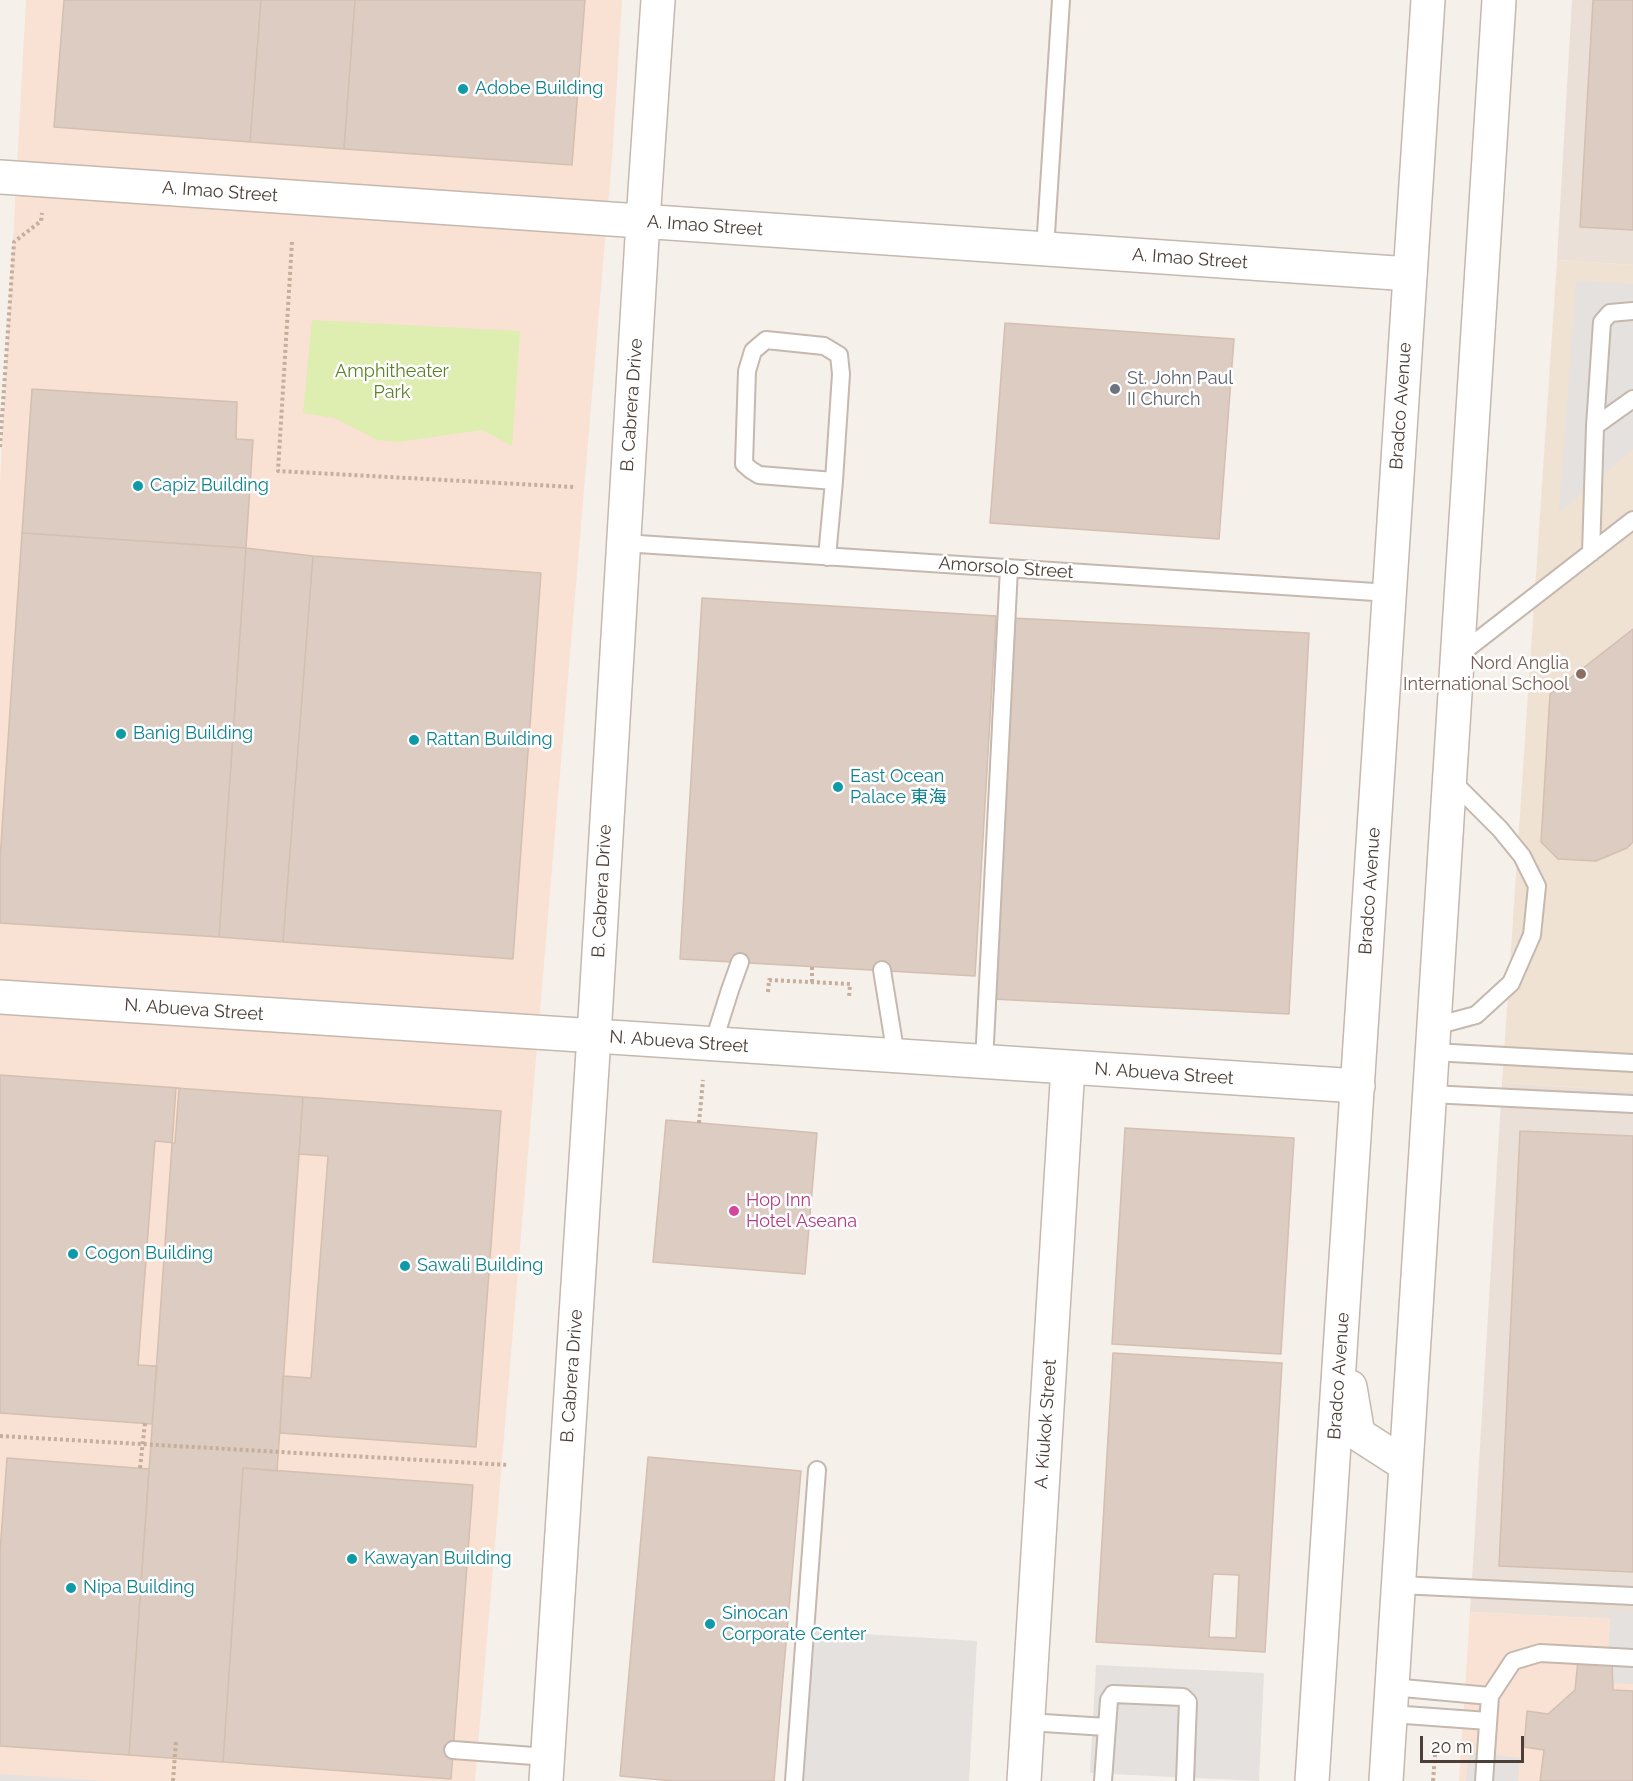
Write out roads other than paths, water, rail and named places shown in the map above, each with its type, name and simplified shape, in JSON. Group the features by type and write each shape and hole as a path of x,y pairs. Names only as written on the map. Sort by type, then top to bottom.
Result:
{"street":[{"name":"B. Cabrera Drive","path":"547,1769 658,0"},
{"name":"Bradco Avenue","path":"1312,1781 1428,0"},
{"path":"1386,1781 1499,0"},
{"name":"A. Imao Street","path":"0,177 1410,274"},
{"name":"N. Abueva Street","path":"0,997 1358,1086"},
{"name":"A. Kiukok Street","path":"1024,1781 1068,1067"},
{"path":"1341,1338 1358,1434 1406,1465"}],"lane":[{"path":"1045,249 1061,0"},
{"path":"1591,553 1595,426 1602,322 1610,313 1633,311"},
{"path":"827,557 834,481 841,374 839,355 824,346 766,340 753,351 747,370 744,464 759,475 834,481"},
{"path":"1595,426 1633,399"},
{"path":"1458,656 1633,520"},
{"name":"Amorsolo Street","path":"623,543 1390,593"},
{"path":"984,1062 1009,568"},
{"path":"1434,1039 1476,1015 1511,983 1532,935 1537,886 1522,856 1500,829 1450,779"},
{"path":"713,1044 740,962"},
{"path":"882,970 896,1056"},
{"path":"1434,1039 1633,1063"},
{"path":"1431,1094 1633,1104"},
{"path":"794,1781 817,1470"},
{"path":"1399,1585 1633,1596"},
{"path":"1484,1781 1490,1696 1513,1661 1540,1653 1633,1658"},
{"path":"1103,1781 1109,1700 1113,1694 1183,1697 1188,1702 1185,1781"},
{"path":"1392,1701 1490,1696"},
{"path":"1392,1701 1437,1717 1488,1721"},
{"path":"1028,1722 1106,1727"},
{"path":"453,1750 547,1769"}],"place":[{"name":"Adobe Building","path":"463,89"},
{"name":"St. John Paul II Church","path":"1115,389"},
{"name":"Capiz Building","path":"138,486"},
{"name":"Nord Anglia International School","path":"1581,674"},
{"name":"Banig Building","path":"121,734"},
{"name":"Rattan Building","path":"414,740"},
{"name":"East Ocean Palace 東海","path":"838,787"},
{"name":"Hop Inn Hotel Aseana","path":"734,1211"},
{"name":"Cogon Building","path":"73,1254"},
{"name":"Sawali Building","path":"405,1266"},
{"name":"Kawayan Building","path":"352,1559"},
{"name":"Nipa Building","path":"71,1588"},
{"name":"Sinocan Corporate Center","path":"710,1624"}],"park label":[{"name":"Amphitheater Park","path":"392,382"}]}
